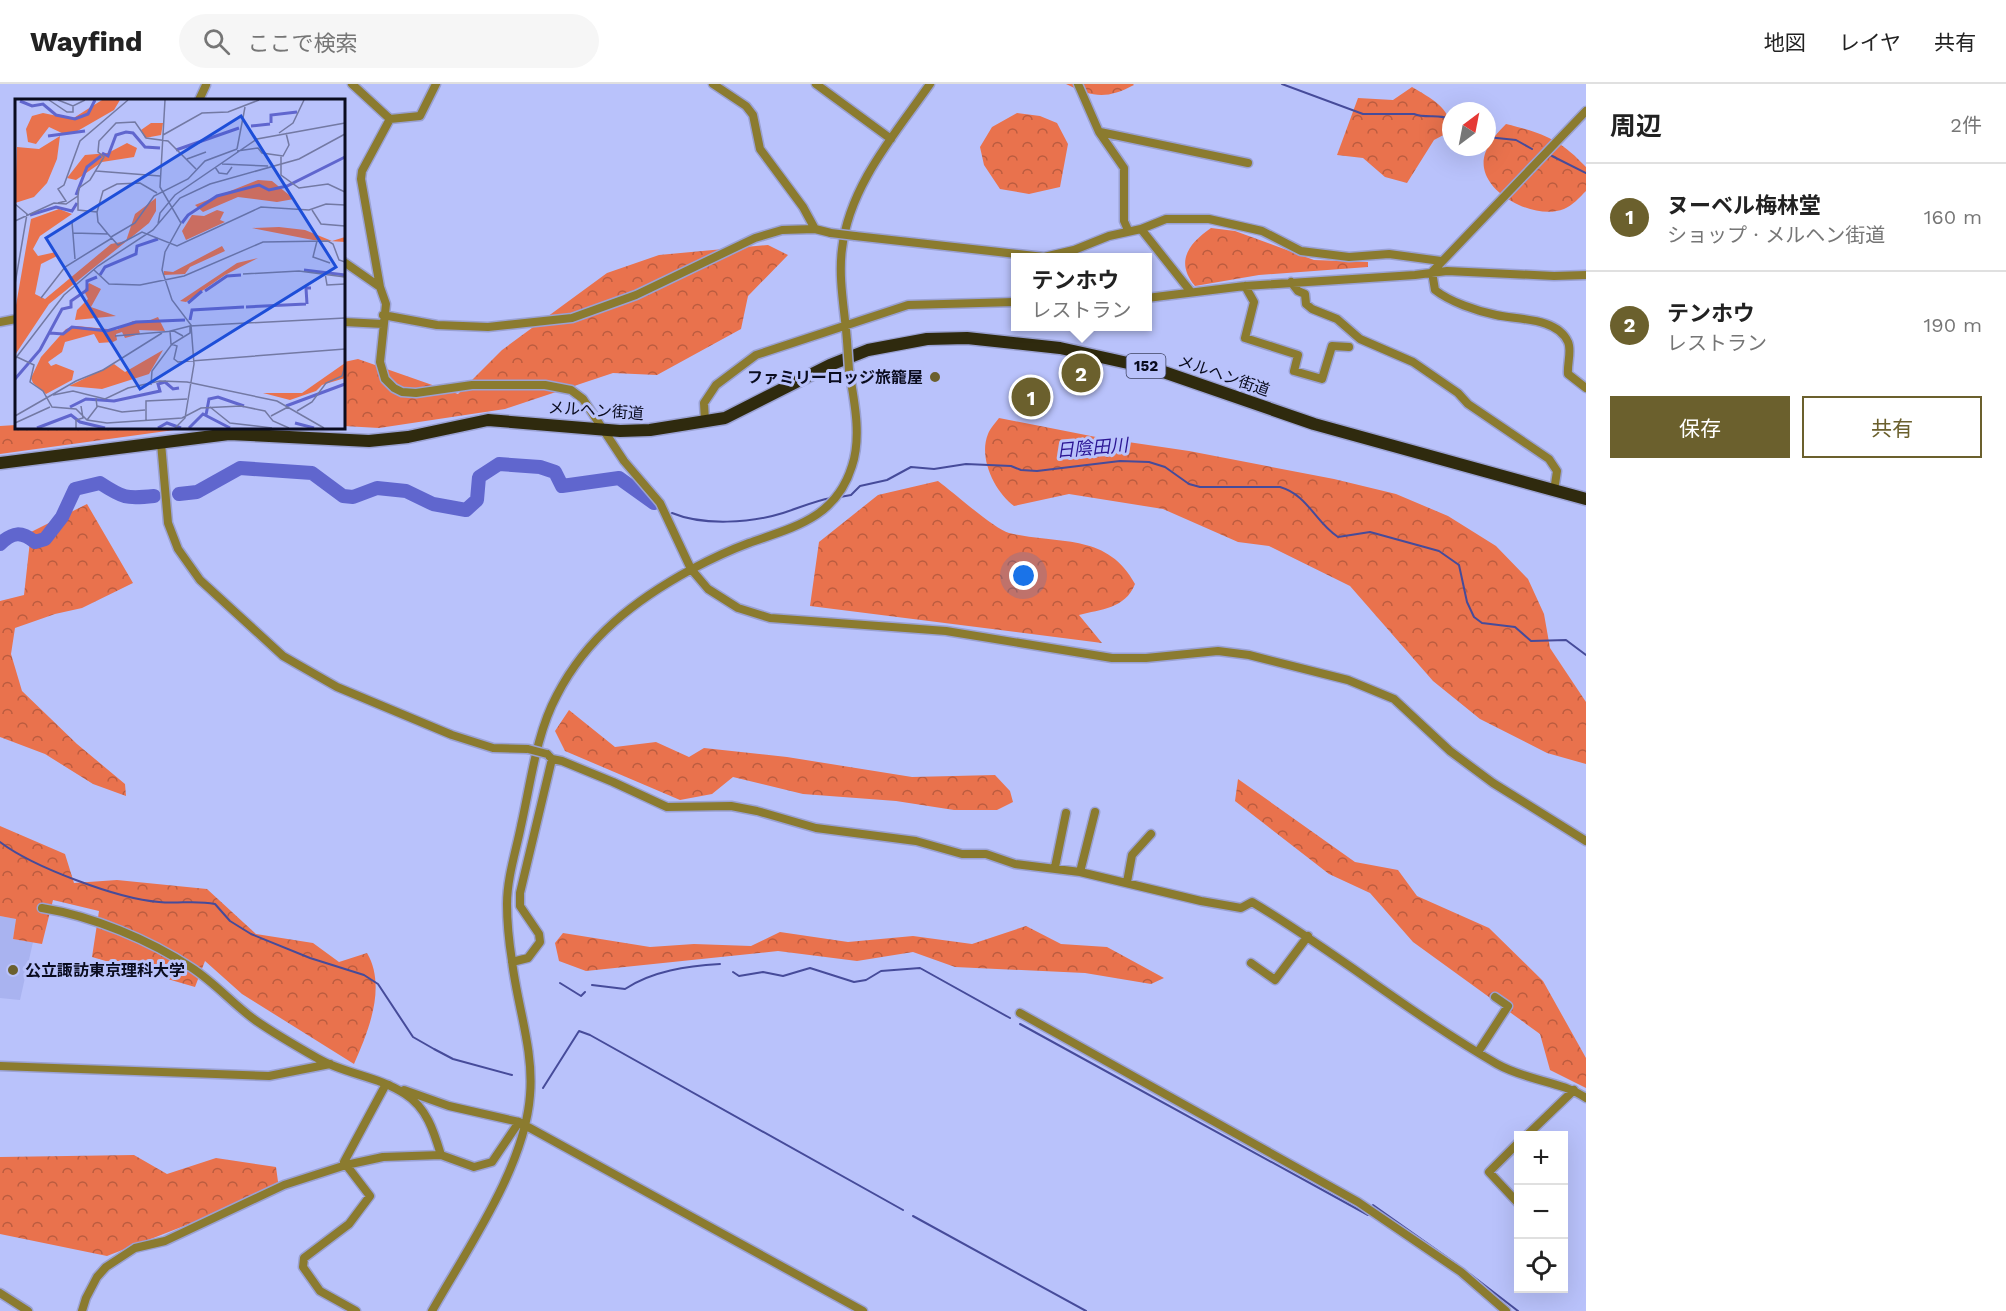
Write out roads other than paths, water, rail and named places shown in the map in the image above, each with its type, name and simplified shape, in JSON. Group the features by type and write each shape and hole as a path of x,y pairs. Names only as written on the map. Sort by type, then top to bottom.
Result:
{"highway":[{"name":"メルヘン街道","path":"0,464 161,443 199,435 229,434 369,441 408,437 488,420 604,429 650,430 724,418 830,365 868,350 927,339 967,338 1069,350 1155,369 1314,424 1586,499"}],"street":[{"path":"352,84 390,119 420,116 436,84"},
{"path":"713,84 746,106 753,115 760,148 803,207 815,230"},
{"path":"816,84 891,139"},
{"path":"432,1311 512,1167 530,1095 530,1066 512,962 507,903 534,766 547,717 556,695 577,660 604,630 640,600 691,569 747,544 795,528 808,521 828,506 842,490 853,465 855,419 849,370 842,248 854,205 874,163 930,84"},
{"path":"1078,84 1099,132 1124,168 1124,221 1128,230"},
{"path":"199,99 206,85"},
{"path":"1586,111 1432,272 1435,290 1443,296 1496,315 1528,318 1563,334 1569,344 1568,374 1586,388"},
{"path":"390,119 362,171 380,287 386,304 380,362 386,379 402,392 416,393 471,384 545,385 571,390 583,399 624,461 660,502 691,569 701,582 720,598 738,608 770,618 946,631 1112,658 1146,658 1218,651 1249,655 1348,680 1394,699 1450,751 1492,783 1586,841"},
{"path":"1099,132 1248,163"},
{"path":"1059,253 1074,250 1128,230 1141,229 1166,219 1209,219 1262,231 1301,251 1349,257 1389,254 1441,261"},
{"path":"1141,229 1191,292"},
{"path":"345,322 383,320 488,327 572,318 636,295 755,238 782,230 815,230 1016,253"},
{"path":"345,263 380,287"},
{"path":"1152,297 1245,286 1432,272 1586,275"},
{"path":"1291,282 1298,291 1305,294 1306,304 1312,309 1337,319 1360,339 1413,362 1458,393 1468,404 1549,459 1557,471 1554,491"},
{"path":"1245,286 1254,302 1245,338 1298,355 1294,370 1322,379 1332,346 1349,347"},
{"path":"705,421 705,403 716,385 756,355 908,305 1011,302"},
{"path":"0,322 15,319"},
{"path":"161,443 168,523 178,549 200,580 275,649 308,673 337,687 452,735 493,747 528,749 573,765 667,807 731,806 816,828 916,841 962,854 986,854 1015,864 1080,872 1241,908 1252,902 1308,936 1478,1052 1521,1076 1574,1090 1586,1098"},
{"path":"512,962 528,958 540,942 539,934 520,906 520,893 549,757"},
{"path":"1080,872 1095,812"},
{"path":"1054,867 1066,813"},
{"path":"1127,882 1132,855 1150,834"},
{"path":"42,908 108,926 152,943 195,969 255,1020 330,1064 449,1106 522,1123 863,1311"},
{"path":"1251,963 1275,980 1308,936"},
{"path":"1478,1052 1508,1006 1495,997"},
{"path":"1020,1013 1358,1202 1461,1272 1500,1310"},
{"path":"0,1066 269,1076 330,1064"},
{"path":"386,1084 406,1095 423,1111 433,1128 441,1155"},
{"path":"356,1311 320,1292 303,1267 304,1258 349,1224 370,1196 344,1162 386,1084"},
{"path":"1531,1131 1574,1090"},
{"path":"82,1311 97,1277 106,1267 135,1248 165,1241 284,1185 346,1165 383,1157 441,1155 474,1167 492,1162 522,1123"},
{"path":"1514,1147 1489,1172 1514,1199"},
{"path":"0,1293 28,1311"}],"waterway":[{"path":"1282,84 1363,114 1414,114 1442,117"},
{"path":"1496,138 1516,140 1532,149"},
{"path":"1552,156 1586,173"},
{"name":"日陰田川","path":"840,497 851,495 860,486 887,480 911,467 934,469 966,464 1011,466 1021,470 1037,471 1120,461 1149,462 1165,467 1189,484 1200,487 1280,487 1305,502 1323,524 1338,537 1370,532 1439,551 1459,565 1467,602 1474,617 1482,623 1515,627 1531,641 1566,640 1586,655"},
{"name":"日陰田川","path":"179,494 197,492 240,468 312,473 343,496 353,497 377,488 406,491 433,504 466,510 477,500 479,477 499,464 540,467 555,472 562,486 619,478 654,503"},
{"name":"日陰田川","path":"0,544 17,534 35,542 45,539 62,517 75,489 100,483 125,496 154,496"},
{"name":"日陰田川","path":"672,513 698,520 742,521 783,513 831,498"},
{"path":"0,842 33,862 76,880 122,895 159,902 215,904 230,921 251,934 310,958 364,975 378,984 413,1037 453,1059 512,1075"},
{"path":"592,985 625,989 658,974 695,966 720,964"},
{"path":"733,972 739,976 763,972 783,976 810,968 854,982 866,980 881,971 920,968 1010,1018"},
{"path":"560,983 581,996 585,992"},
{"path":"1020,1024 1368,1215"},
{"path":"543,1088 579,1031 590,1035 903,1210"},
{"path":"1373,1205 1458,1265"},
{"path":"913,1216 1086,1311"},
{"path":"1470,1274 1518,1311"}],"place":[{"name":"テンホウ","path":"1081,373"},
{"name":"ファミリーロッジ旅籠屋","path":"935,377"},
{"name":"ヌーベル梅林堂","path":"1031,397"},
{"name":"公立諏訪東京理科大学","path":"13,970"}]}
